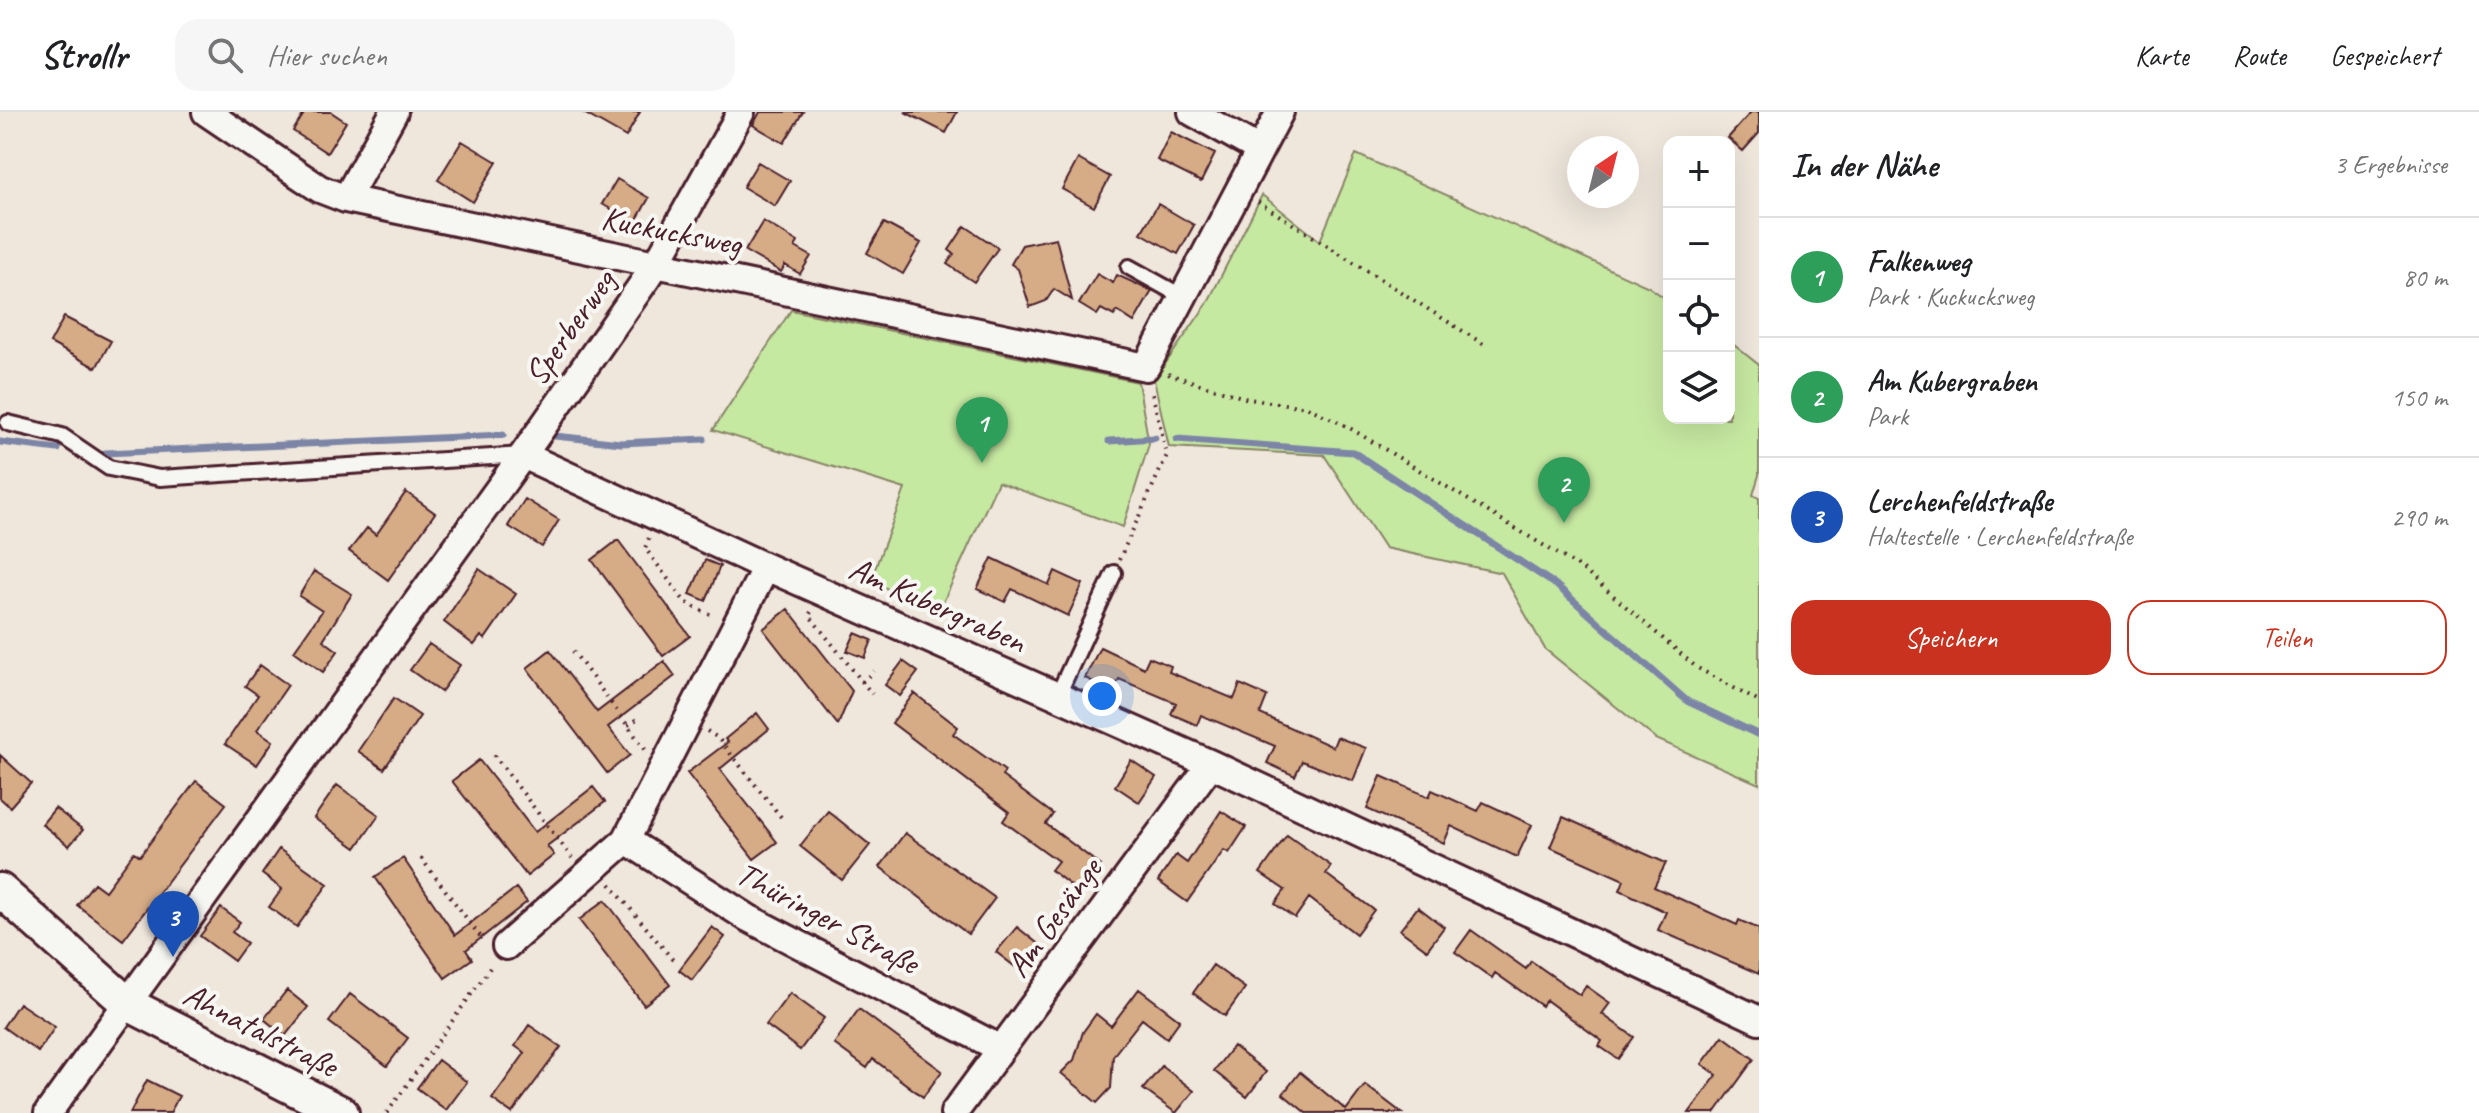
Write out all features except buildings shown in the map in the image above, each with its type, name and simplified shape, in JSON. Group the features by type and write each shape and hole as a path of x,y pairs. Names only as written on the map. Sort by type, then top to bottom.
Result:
{"street":[{"name":"Kuckucksweg","path":"206,112 320,189 346,199 1146,367"},
{"path":"346,199 394,112"},
{"name":"Sperberweg","path":"48,1113 523,455 656,265 741,112"},
{"path":"1192,112 1260,150"},
{"path":"1146,367 1280,112"},
{"name":"Am Kubergraben","path":"523,455 821,592 1211,764 1759,1020"},
{"path":"501,952 626,840 766,567"},
{"name":"Am Gesänge","path":"954,1113 1211,764"},
{"name":"Thüringer Straße","path":"626,840 748,918 1001,1049"},
{"name":"Ahnatalstraße","path":"0,890 128,1004 342,1113"}],"lane":[{"path":"1129,267 1183,297"},
{"path":"8,423 62,436 109,468 160,478 523,455"},
{"path":"1057,697 1114,573"}],"path":[{"path":"1239,190 1485,345"},
{"path":"1114,573 1167,455 1146,367"},
{"path":"1146,367 1248,399 1307,407 1348,427 1581,568 1696,667 1759,702"},
{"path":"657,517 645,548 685,602 735,627"},
{"path":"821,592 809,615 872,694"},
{"path":"573,651 650,756 665,765"},
{"path":"862,682 874,671"},
{"path":"628,725 637,719"},
{"path":"688,719 718,738 781,817"},
{"path":"494,755 590,871 672,959 675,952"},
{"path":"387,1113 501,952 421,858"}],"green space":[{"path":"1356,154 1649,287 1663,297 1663,424 1735,424 1735,346 1759,365 1759,475 1753,495 1759,498 1759,784 1656,739 1545,649 1502,573 1385,548 1324,455 1169,447 1154,380 1207,304 1262,195 1320,241"},
{"path":"791,310 1138,382 1149,444 1123,527 998,482 940,609 870,582 905,489 713,430"}],"waterway":[{"path":"105,453 503,435"},
{"path":"555,436 621,443 704,439"},
{"path":"1109,441 1155,438"},
{"path":"1177,439 1353,452 1556,585 1687,701 1759,735"},
{"path":"0,442 58,449"}],"place":[{"name":"Falkenweg","path":"982,463"},
{"name":"Am Kubergraben","path":"1564,523"},
{"name":"Lerchenfeldstraße","path":"173,957"}]}
